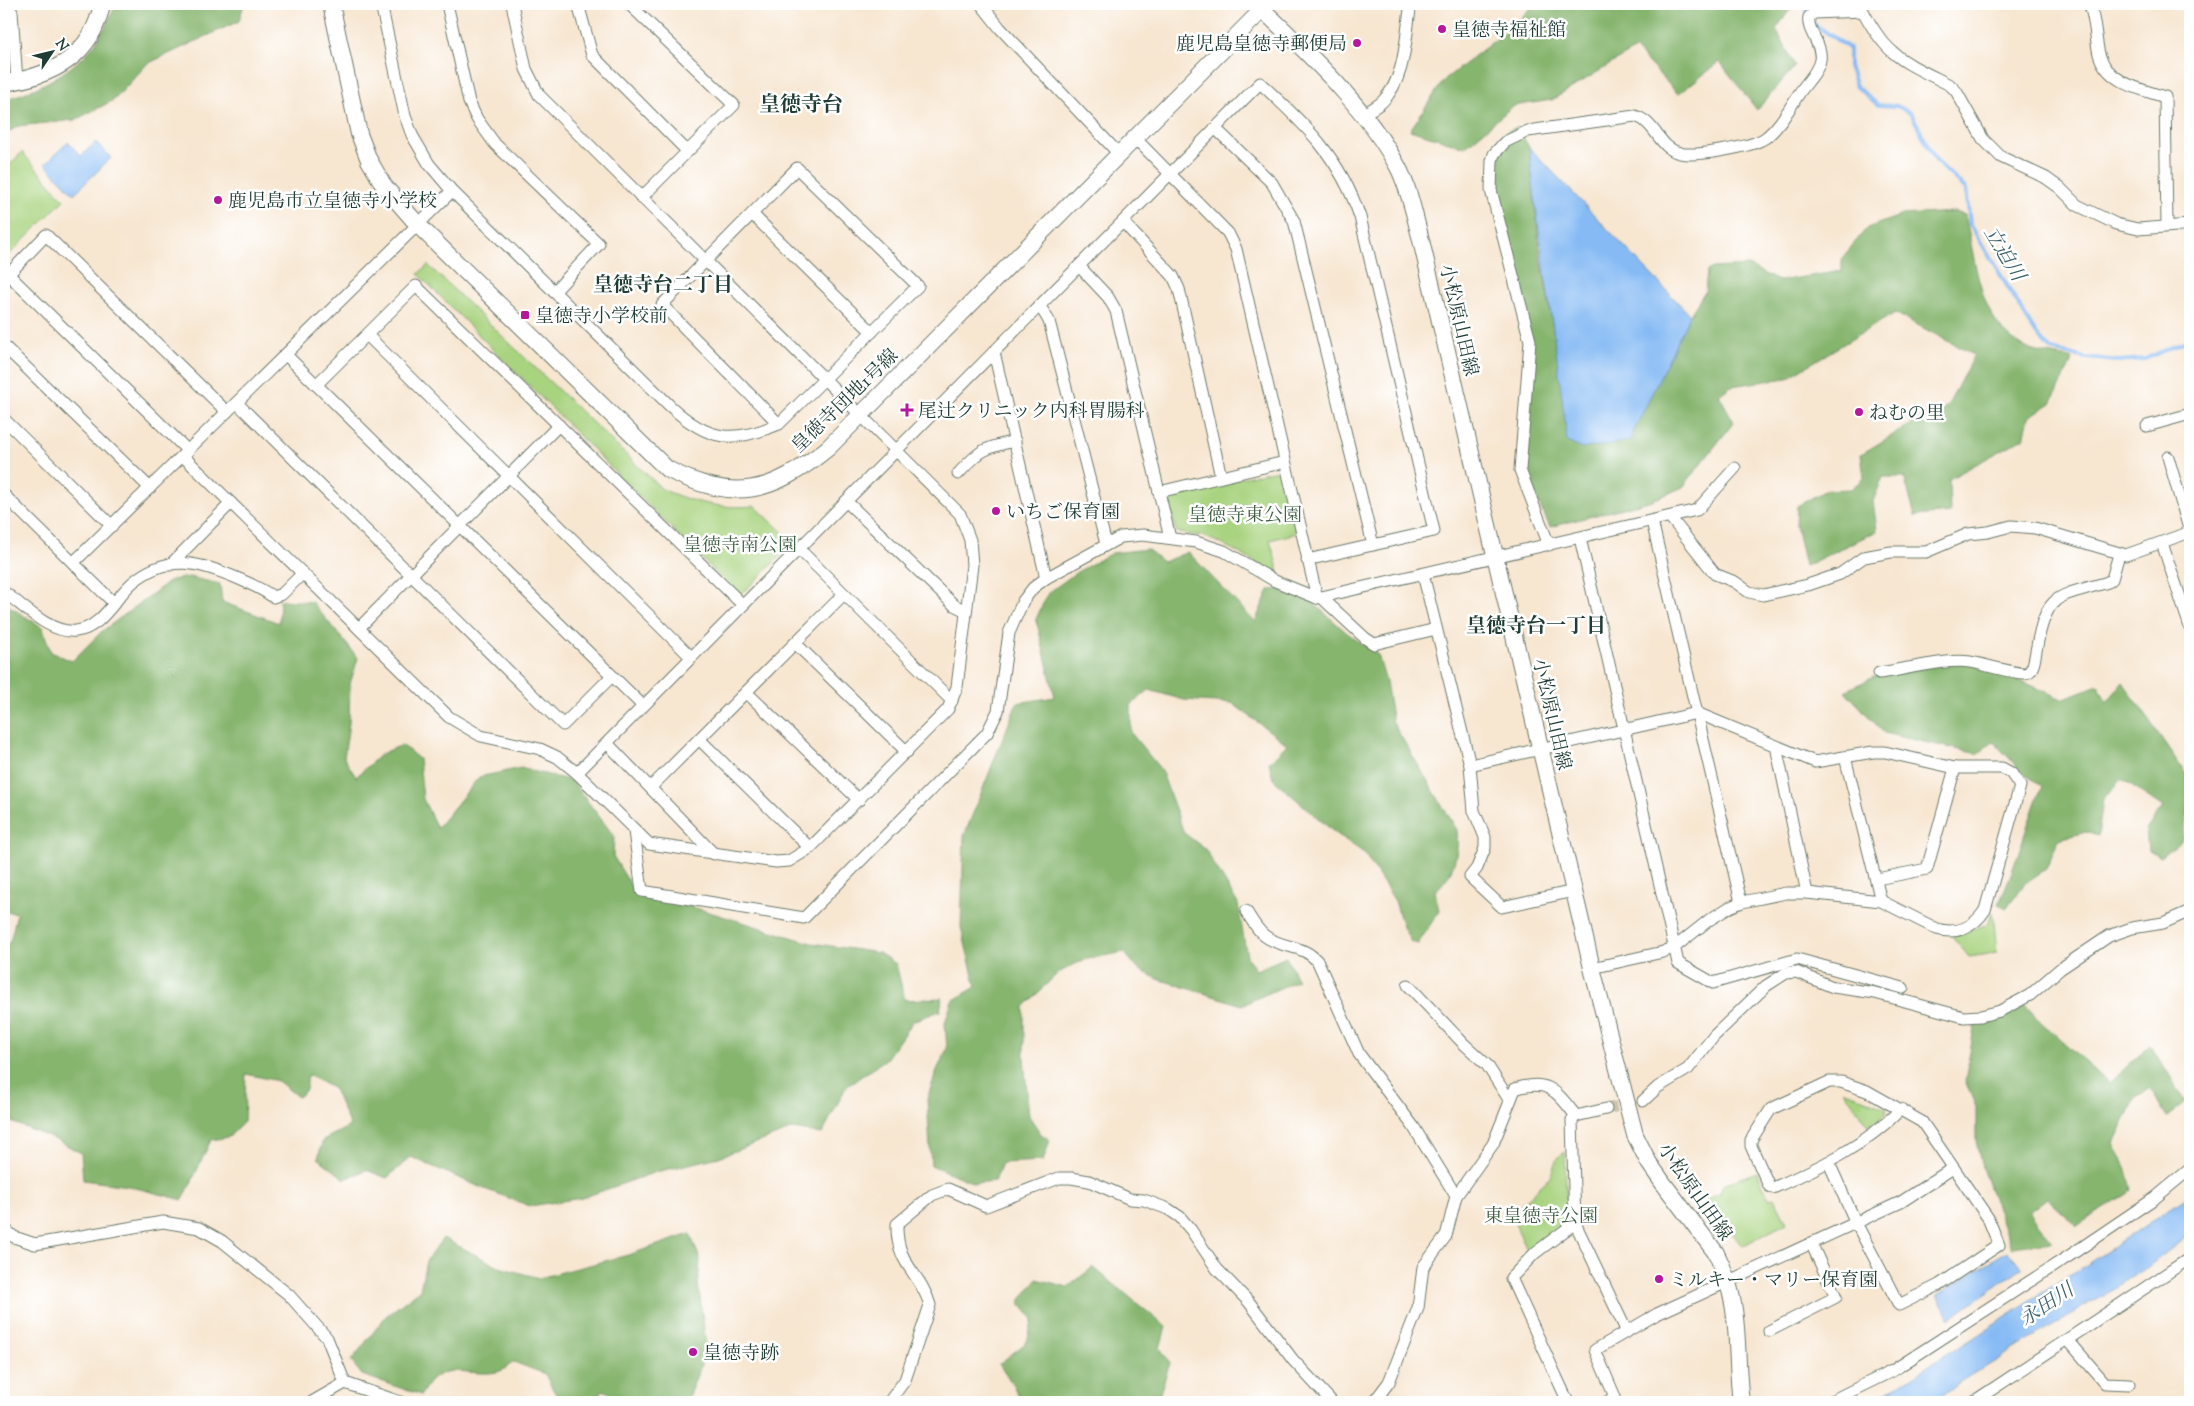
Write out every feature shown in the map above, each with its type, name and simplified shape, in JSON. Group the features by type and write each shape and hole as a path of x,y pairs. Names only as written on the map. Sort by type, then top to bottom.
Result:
{"street":[{"path":"12,12 10,82 54,71 76,53 92,34 102,4"},
{"name":"皇徳寺団地1号線","path":"331,4 362,143 384,186 418,225 667,469 692,482 718,488 745,490 774,484 802,470 828,448 1135,138 1262,5"},
{"path":"381,4 405,116 412,134 429,164 452,191 554,292 670,406 694,426 718,436 733,438 758,433 779,424 918,286 798,168 662,305 779,424"},
{"path":"447,4 469,102 477,119 495,144 599,244 554,292"},
{"path":"227,412 46,235 6,277 185,453 231,503 450,717 481,736 540,749 557,757 649,844 714,854 789,861 810,848 945,713 957,687 972,552 966,527 960,514 897,449 641,198 534,88 526,69 512,4"},
{"path":"578,4 592,55 687,151"},
{"path":"629,4 734,105 641,198"},
{"path":"981,4 1000,28 1119,154"},
{"path":"1362,115 1382,102 1396,83 1401,70 1411,4"},
{"path":"2089,4 2093,12 2099,56 2115,78 2165,96 2167,226"},
{"name":"小松原山田線","path":"1262,5 1348,96 1386,147 1399,169 1408,192 1420,236 1592,968 1635,1135 1649,1163 1716,1253 1729,1282 1736,1312 1741,1402"},
{"path":"1549,546 1520,470 1530,341 1491,190 1494,154 1505,142 1528,131 1635,116 1645,119 1666,147 1679,153 1696,154 1755,142 1774,130 1820,61 1819,45 1808,22 1808,17 1814,13 1861,8 1869,24 1889,51 1900,60 1950,85 1956,91 1983,139 2001,157 2046,178 2060,188 2077,206 2097,216 2138,229 2190,225"},
{"path":"576,773 1260,83 1321,143 1352,192 1360,217 1434,531 1308,560"},
{"path":"1216,128 1272,183 1294,221 1373,545"},
{"path":"1135,138 1228,233 1236,249 1308,560 1319,598"},
{"path":"74,563 452,191"},
{"path":"752,214 872,332"},
{"path":"1123,222 1173,276 1179,289 1221,477"},
{"path":"1079,266 1108,297 1116,311 1170,538"},
{"path":"316,385 416,286 743,605"},
{"path":"1040,306 1050,321 1106,544"},
{"path":"367,335 691,657"},
{"path":"4,346 150,488"},
{"path":"994,352 1046,578"},
{"path":"286,355 643,706"},
{"path":"237,403 563,725 612,676"},
{"path":"2148,426 2190,414"},
{"path":"4,419 112,526"},
{"path":"359,628 559,425"},
{"path":"958,474 980,451 989,446 1015,441"},
{"path":"1670,517 1714,574 1735,582 1749,592 1763,595 1808,585 1840,574 1864,557 1891,552 1926,552 1968,534 1988,532 2011,526 2035,528 2126,555 2190,532 2168,457"},
{"path":"1159,492 1285,462"},
{"path":"1319,598 1549,546 1697,510 1735,468"},
{"path":"4,495 114,603"},
{"path":"846,501 954,605 966,612"},
{"path":"4,592 55,628 76,631 93,625 139,578 170,564 231,503"},
{"path":"1652,521 1741,902"},
{"path":"634,831 642,891 804,918 988,733 998,711 1013,620 1033,588 1046,578 1106,544 1131,535 1196,542 1224,552 1276,581 1319,598 1374,644 1436,629"},
{"path":"1580,538 1678,963 1714,983 1797,959 1903,988"},
{"path":"2162,543 2190,627"},
{"path":"799,549 952,701"},
{"path":"1879,673 1966,661 1991,665 2023,675 2029,672 2034,663 2042,618 2049,606 2059,598 2108,582 2112,579 2119,554"},
{"path":"170,564 188,563 204,565 261,589 272,597 282,594 303,573"},
{"path":"1423,574 1470,765 1474,811 1485,837 1485,848 1477,868 1470,877 1502,907 1574,891"},
{"path":"651,788 844,594"},
{"path":"795,643 907,752"},
{"path":"746,692 859,800"},
{"path":"1470,765 1697,713 1815,762 1885,752 1955,768 2002,768 2011,773 2020,786 1985,910 1974,924 1946,932 1882,900 1808,892 1778,894 1741,902 1719,913 1675,947 1663,952 1592,968"},
{"path":"699,739 810,848"},
{"path":"607,743 714,854"},
{"path":"1776,746 1808,892"},
{"path":"1845,757 1882,900"},
{"path":"1877,879 1927,869 1955,768"},
{"path":"1246,911 1264,935 1277,943 1302,949 1310,953 1318,962 1359,1054 1413,1126 1456,1196"},
{"path":"1643,1101 1658,1087 1688,1069 1714,1036 1766,986 1786,974 1796,972 1833,987 1875,992 1964,1017 1981,1016 2000,1011 2030,995 2060,969 2110,936 2132,928 2163,923 2190,911"},
{"path":"1408,985 1463,1043 1487,1065 1510,1101"},
{"path":"1829,1163 1856,1223 1899,1305 1939,1285 1999,1244 1988,1218 1922,1122 1901,1109 1867,1091 1841,1082 1829,1082 1771,1109 1751,1140 1750,1146 1769,1186 1773,1188 1829,1163 1890,1120 1901,1109"},
{"path":"1374,1402 1389,1382 1418,1308 1423,1267 1446,1236 1456,1196 1493,1144 1515,1089 1533,1083 1544,1085 1559,1094 1576,1116"},
{"path":"1606,1109 1576,1116 1572,1120 1575,1223 1626,1332"},
{"path":"1607,1402 1615,1397 1595,1350 1657,1314 1901,1202 1953,1168"},
{"path":"1830,1402 1892,1371 2154,1198 2190,1169"},
{"path":"889,1402 905,1380 930,1305 927,1294 900,1251 897,1243 897,1224 932,1195 948,1189 986,1206 1059,1178 1089,1181 1130,1199 1144,1200 1168,1208 1180,1217 1217,1269 1250,1302 1293,1360 1332,1402"},
{"path":"4,1228 14,1237 35,1244 163,1222 199,1228 222,1241 289,1295 327,1338 346,1383 400,1402"},
{"path":"1568,1402 1511,1278 1535,1253 1575,1223"},
{"path":"1769,1331 1836,1297 1811,1243"},
{"path":"1974,1402 1989,1398 2068,1340 2190,1258"},
{"path":"2068,1340 2105,1383 2129,1384"},
{"path":"312,1402 346,1383"}],"green space":[{"path":"117,4 244,4 239,21 147,64 114,100 75,120 18,126 4,135 4,99 42,85 68,70 79,61 97,41"},
{"path":"1534,4 1794,4 1776,29 1795,66 1757,110 1720,62 1678,94 1635,49 1552,100 1513,106 1465,147 1410,130 1444,80 1513,26"},
{"path":"1517,127 1529,147 1540,251 1558,359 1690,315 1705,291 1707,271 1713,268 1748,266 1779,281 1842,271 1842,258 1867,228 1902,215 1954,212 1965,215 1981,289 1997,323 2009,337 2024,347 2041,353 2073,359 2051,403 2029,417 2024,438 1949,479 1950,513 1915,516 1904,477 1883,477 1873,501 1877,531 1805,566 1796,525 1797,506 1826,490 1851,489 1864,478 1861,454 1918,420 1928,423 1948,405 1974,355 1895,313 1787,378 1731,386 1719,395 1734,422 1683,487 1653,500 1550,527 1523,470 1529,338 1496,194 1493,161 1498,140 1508,131"},
{"path":"22,152 64,200 4,260 4,171"},
{"name":"皇徳寺南公園","path":"428,265 662,489 708,504 731,507 755,506 794,543 742,594 737,594 418,274"},
{"name":"皇徳寺東公園","path":"1277,470 1282,473 1296,530 1294,534 1270,540 1280,576 1212,540 1175,530 1170,494"},
{"path":"1147,549 1163,562 1188,552 1255,622 1269,590 1282,589 1310,600 1346,632 1378,655 1386,682 1393,723 1457,830 1454,864 1447,878 1435,891 1439,911 1418,944 1411,942 1403,927 1395,901 1364,853 1334,832 1273,779 1269,762 1287,744 1232,703 1184,700 1149,690 1131,705 1131,733 1161,770 1184,833 1205,849 1238,904 1247,957 1256,970 1286,957 1298,980 1242,1005 1158,979 1138,969 1124,952 1083,960 1058,973 1024,1007 1024,1057 1029,1116 1041,1134 1050,1140 1043,1161 1002,1163 995,1181 974,1183 931,1165 927,1099 947,1049 945,1023 952,1001 976,987 961,927 964,836 1017,703 1055,697 1036,619 1048,593 1077,572 1112,553"},
{"path":"189,577 220,584 222,602 279,623 280,600 312,602 358,658 350,684 349,723 344,758 356,777 381,754 402,745 419,759 423,799 437,828 479,777 521,768 572,781 614,836 613,856 633,889 811,943 879,953 896,964 905,1000 942,998 940,1011 913,1021 886,1059 846,1087 822,1134 793,1129 719,1157 656,1172 582,1198 530,1206 482,1188 411,1157 387,1178 366,1170 345,1179 318,1158 323,1140 350,1126 334,1089 308,1075 306,1090 298,1097 278,1081 246,1074 244,1122 229,1137 211,1140 183,1200 128,1186 83,1180 81,1153 59,1141 4,1119 7,1079 4,1076 4,946 10,942 17,913 4,912 4,603 42,627 51,652 72,661 101,632 171,580"},
{"path":"1977,661 2062,699 2098,685 2107,702 2123,682 2188,777 2190,805 2181,841 2161,857 2148,850 2146,830 2163,807 2121,779 2103,800 2098,836 2086,832 2059,839 2046,869 2025,883 2007,908 1998,904 2011,875 2042,786 2023,773 1993,741 1978,754 1884,733 1845,691 1884,672"},
{"path":"1993,912 1997,953 1969,957 1952,936 1963,934 1987,924"},
{"path":"2025,1005 2042,1023 2109,1083 2150,1045 2186,1102 2167,1117 2150,1089 2136,1098 2114,1144 2127,1170 2132,1190 2077,1226 2047,1198 2029,1212 2053,1242 2011,1247 1982,1168 1976,1141 1976,1107 1965,1081 1975,1022 2003,1016"},
{"path":"1843,1090 1887,1108 1886,1114 1869,1126"},
{"name":"東皇徳寺公園","path":"1565,1152 1567,1215 1564,1223 1528,1252 1511,1215 1550,1177 1557,1158"},
{"path":"1757,1172 1769,1199 1774,1197 1787,1223 1742,1246 1706,1199 1720,1194 1723,1184"},
{"path":"690,1234 700,1259 698,1283 707,1351 688,1397 674,1402 628,1402 603,1390 595,1402 568,1402 558,1397 545,1374 514,1362 497,1372 446,1372 437,1376 429,1383 421,1395 362,1375 351,1361 386,1316 420,1290 426,1261 443,1238 499,1267 539,1278 628,1255"},
{"path":"1093,1267 1166,1327 1160,1348 1170,1363 1157,1402 1023,1402 999,1364 1027,1342 1033,1319 1019,1302 1037,1279 1068,1287"}],"water":[{"path":"68,142 81,156 96,142 111,158 74,194 45,164"},
{"path":"1529,147 1690,315 1629,441 1582,449 1567,442"},
{"name":"永田川","path":"2190,1195 2190,1234 2148,1267 1929,1402 1862,1402 1897,1386 2109,1250"},
{"path":"2007,1251 2023,1267 1949,1319 1937,1295"}],"waterway":[{"name":"立迫川","path":"1805,4 1808,16"},
{"name":"立迫川","path":"1811,22 1849,48 1849,66 1856,86 1878,105 1897,106 1911,113 1936,161 1966,189 1970,224 2036,334 2051,350 2086,358 2119,361 2145,359 2190,339"}],"tunnel":[{"path":"1606,1109 1643,1101"}],"place":[{"name":"皇徳寺福祉館","path":"1442,29"},
{"name":"鹿児島皇徳寺郵便局","path":"1357,43"},
{"name":"鹿児島市立皇徳寺小学校","path":"218,200"},
{"name":"皇徳寺小学校前","path":"525,315"},
{"name":"尾辻クリニック内科胃腸科","path":"907,410"},
{"name":"ねむの里","path":"1859,412"},
{"name":"いちご保育園","path":"996,511"},
{"name":"ミルキー・マリー保育園","path":"1659,1279"},
{"name":"皇徳寺跡","path":"693,1352"}],"district":[{"name":"皇徳寺台","path":"801,104"},
{"name":"皇徳寺台二丁目","path":"663,284"},
{"name":"皇徳寺台一丁目","path":"1536,625"}]}
